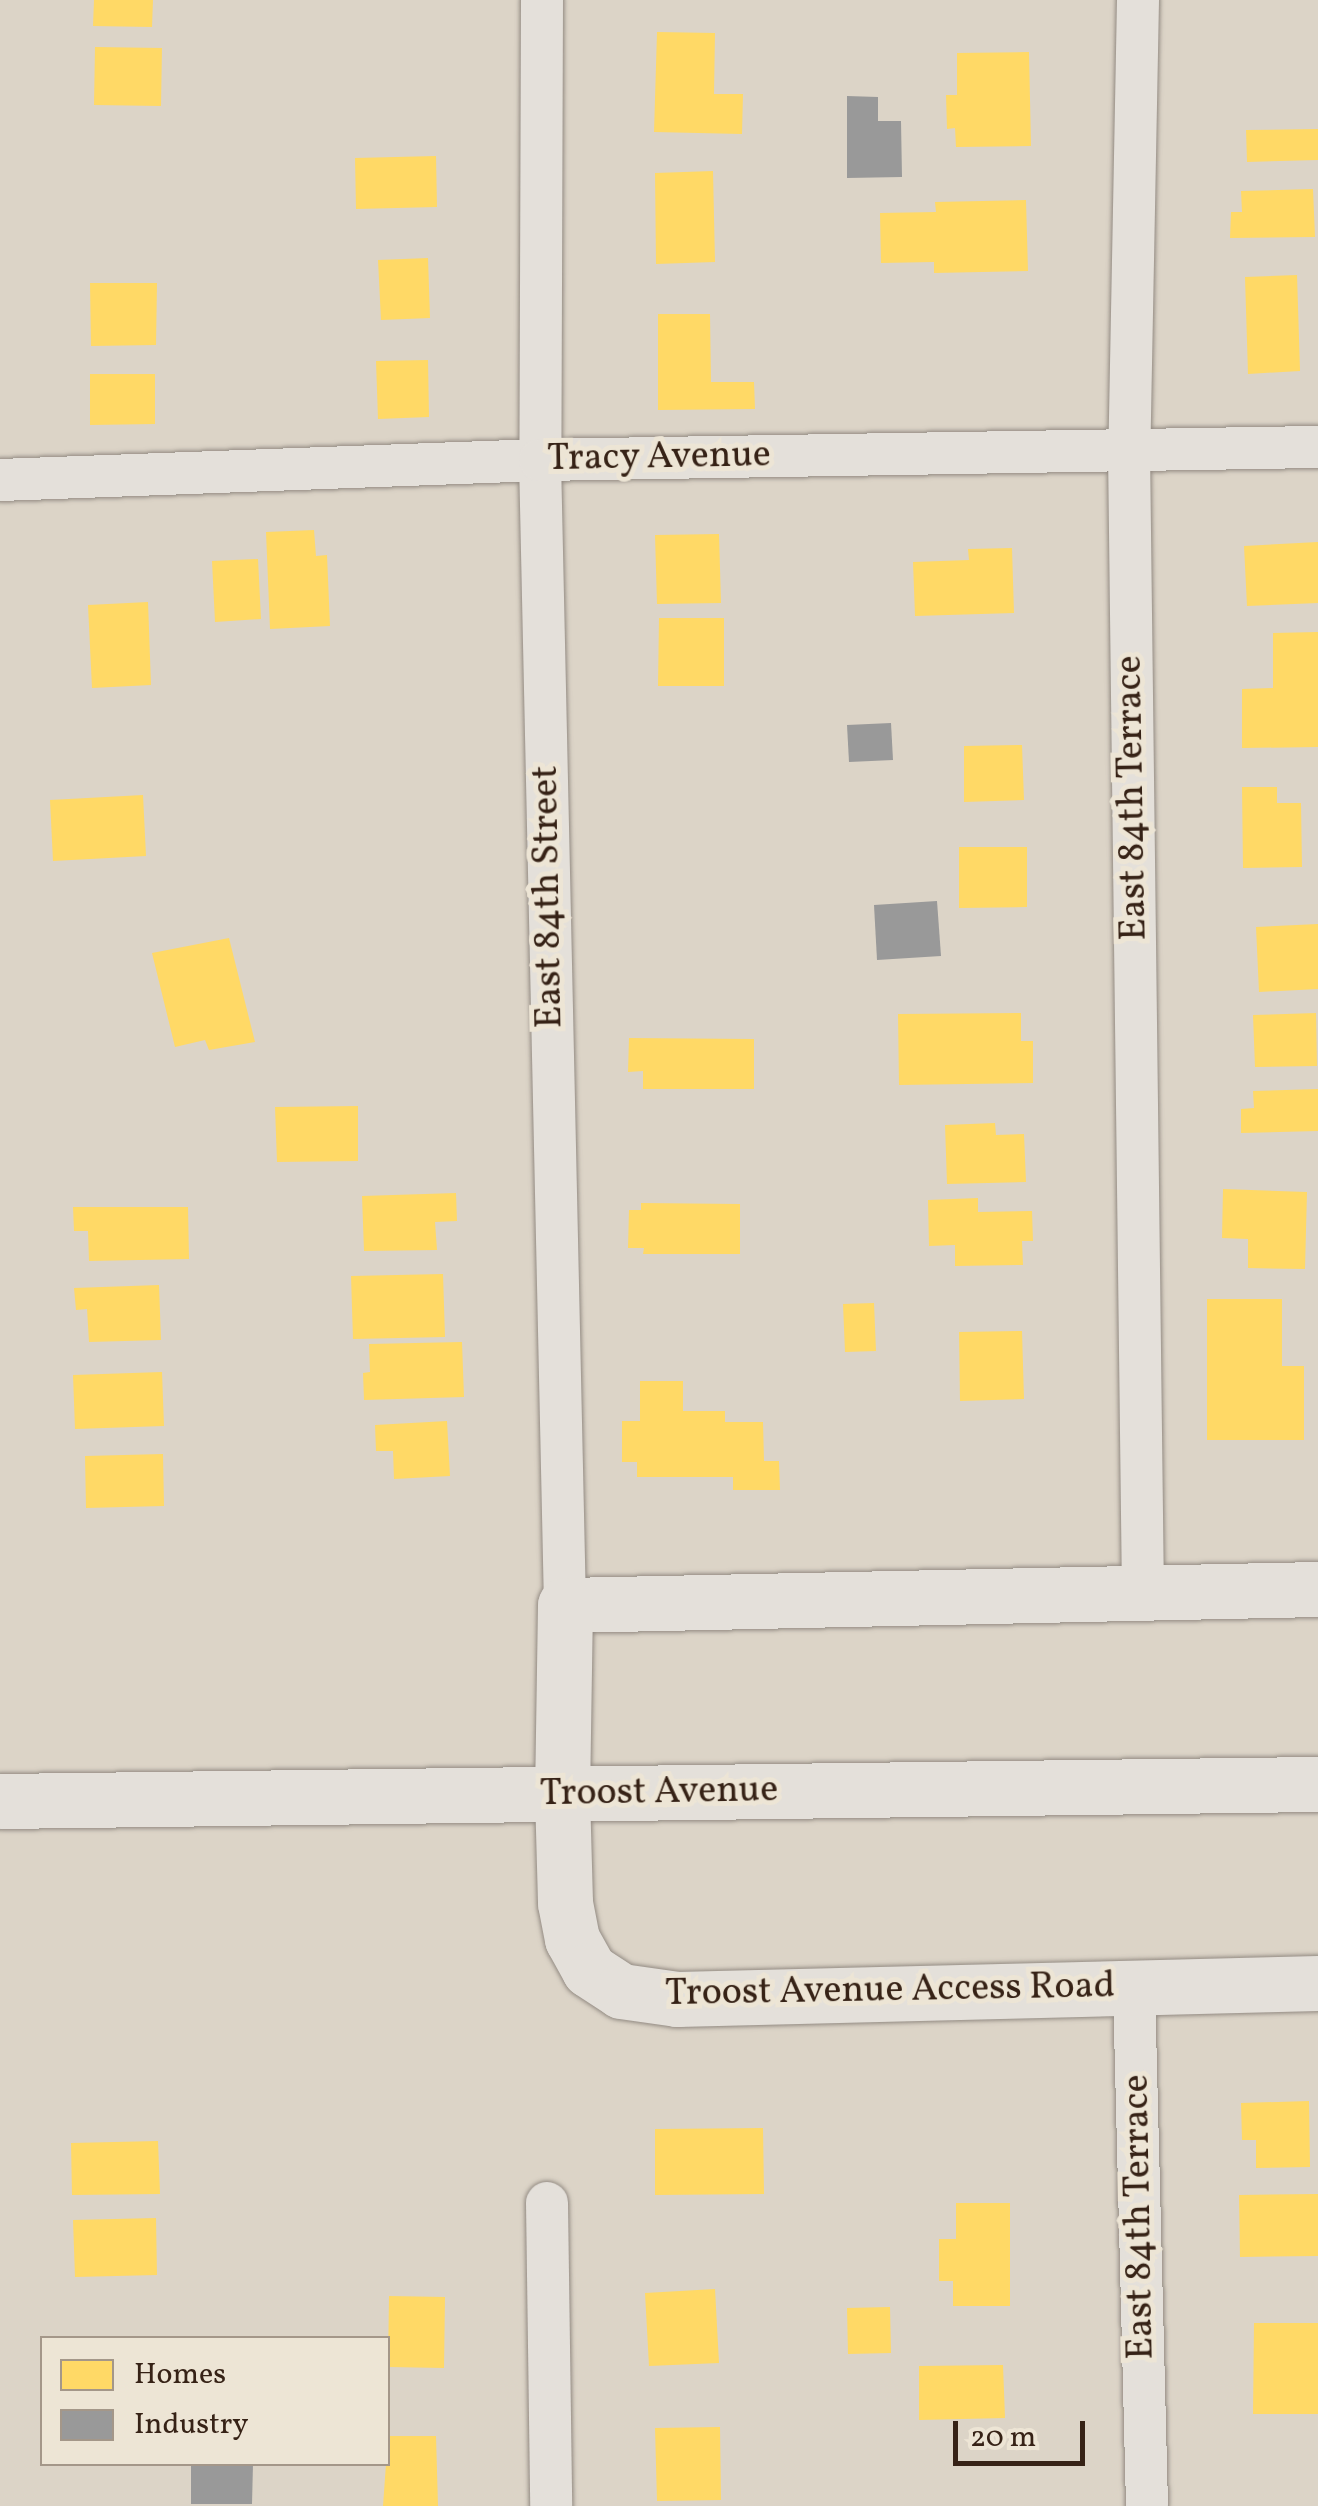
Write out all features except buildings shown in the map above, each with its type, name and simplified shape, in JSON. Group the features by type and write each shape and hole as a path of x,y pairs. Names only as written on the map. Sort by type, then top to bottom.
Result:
{"street":[{"name":"East 84th Street","path":"542,0 540,460 564,1605 562,1794"},
{"name":"East 84th Terrace","path":"1138,0 1130,450 1143,1596"},
{"name":"Tracy Avenue","path":"0,480 540,460 1318,447"},
{"path":"564,1605 1143,1596 1318,1589"},
{"name":"Troost Avenue","path":"0,1801 1318,1784"},
{"name":"Troost Avenue Access Road","path":"562,1794 565,1903 572,1939 589,1970 621,1991 677,1999 1318,1983"},
{"name":"East 84th Terrace","path":"1134,1988 1147,2506"},
{"path":"547,2202 551,2506"}]}
